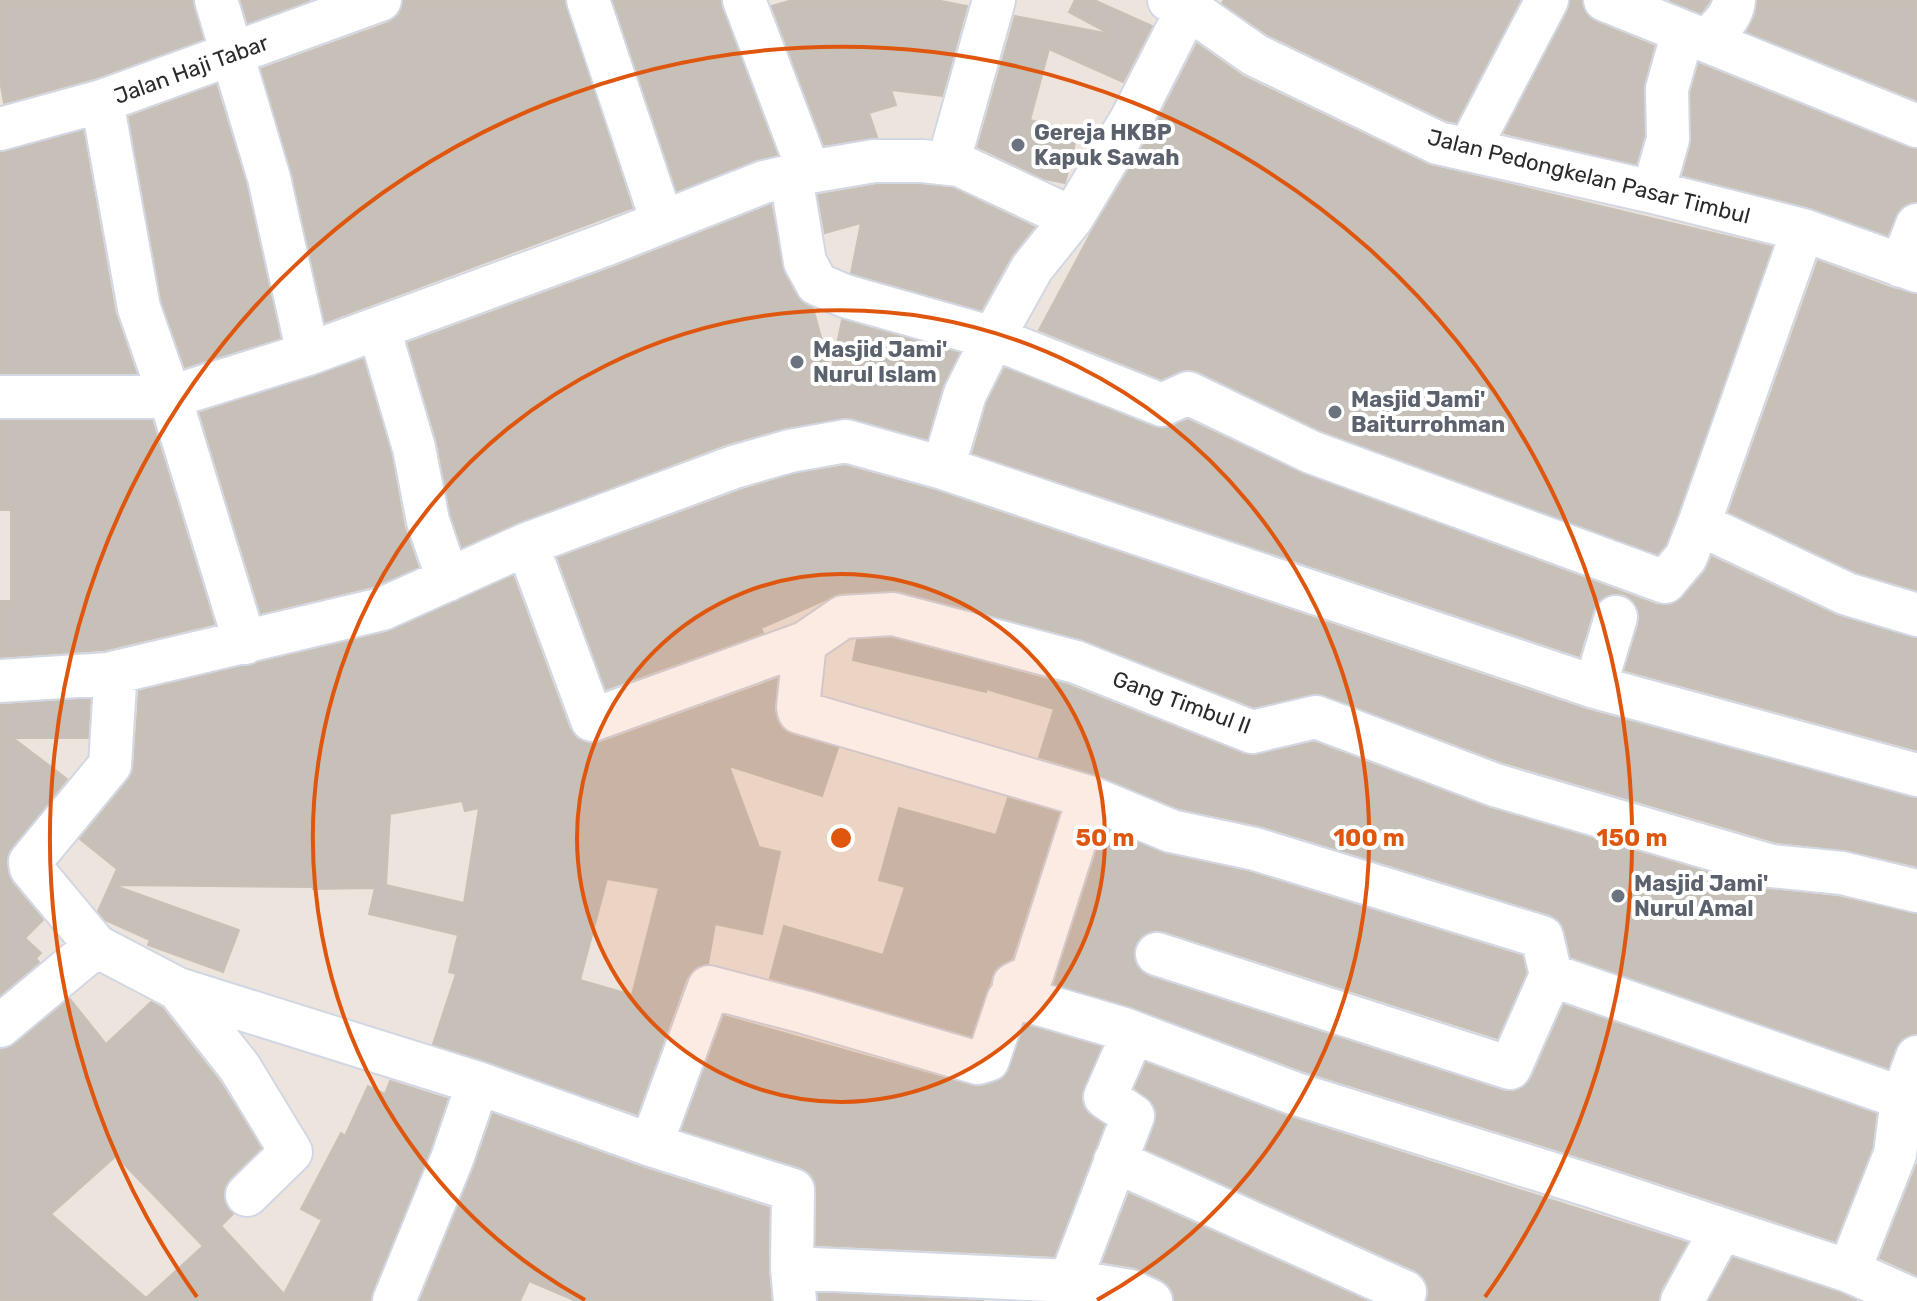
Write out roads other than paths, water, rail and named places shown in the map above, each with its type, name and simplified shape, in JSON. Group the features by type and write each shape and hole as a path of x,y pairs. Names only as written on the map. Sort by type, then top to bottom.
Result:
{"street":[{"path":"216,0 269,178 308,354"},
{"name":"Jalan Haji Tabar","path":"0,129 102,101 380,0"},
{"path":"588,0 662,221"},
{"path":"948,164 994,0"},
{"path":"1469,149 1547,0"},
{"path":"1605,0 1917,126"},
{"path":"1653,192 1668,139 1667,89 1695,36 1725,22 1734,0"},
{"path":"756,3 800,174 805,262 817,284 845,296 993,338 1162,405 1188,393 1311,452 1665,582 1686,557 1699,524 1803,230"},
{"path":"943,468 965,394 993,338 1032,268 1072,218 1132,118 1183,3"},
{"name":"Jalan Pedongkelan Pasar Timbul","path":"1183,3 1255,55 1438,143 1803,230 1909,269"},
{"path":"102,101 139,308 170,397 245,643"},
{"path":"0,397 170,397 379,329 764,182 874,161 959,165 1072,218"},
{"path":"1909,269 1917,225"},
{"path":"379,329 414,448 428,521 448,580"},
{"path":"0,681 108,674 382,609 527,544 734,467 790,451 846,441 943,468 1595,687 1917,775"},
{"path":"1699,524 1847,594 1917,615"},
{"name":"Gang Timbul II","path":"527,544 592,720 805,643 843,617 893,614 1076,662 1252,732 1316,717 1495,785 1771,866 1842,873 1917,891"},
{"path":"1595,687 1616,617"},
{"path":"805,643 799,712 1089,797 1171,831 1255,849 1542,937 1551,975 1510,1068 1157,954"},
{"path":"108,674 115,684 110,765 30,862 31,868 96,946 178,989 478,1083 651,1145 793,1190 793,1285 1070,1281 1130,1291 1151,1301"},
{"path":"1013,997 1014,984 1032,975 1089,797"},
{"path":"0,1026 96,946"},
{"path":"1551,975 1902,1098"},
{"path":"651,1145 709,987 978,1063 988,1060 1008,1000 1013,997 1133,1033 1293,1093 1849,1271 1916,1301"},
{"path":"178,989 240,1068 291,1152 247,1195"},
{"path":"1070,1281 1133,1116 1105,1097 1133,1033"},
{"path":"1849,1271 1895,1154 1902,1098 1917,1057"},
{"path":"394,1301 452,1159 478,1083"},
{"path":"1115,1161 1405,1292"},
{"path":"1682,1301 1721,1230"}],"place":[{"name":"Gereja HKBP Kapuk Sawah","path":"1018,145"},
{"name":"Masjid Jami' Nurul Islam","path":"797,362"},
{"name":"Masjid Jami' Baiturrohman","path":"1335,412"},
{"name":"Masjid Jami' Nurul Amal","path":"1618,896"}]}
